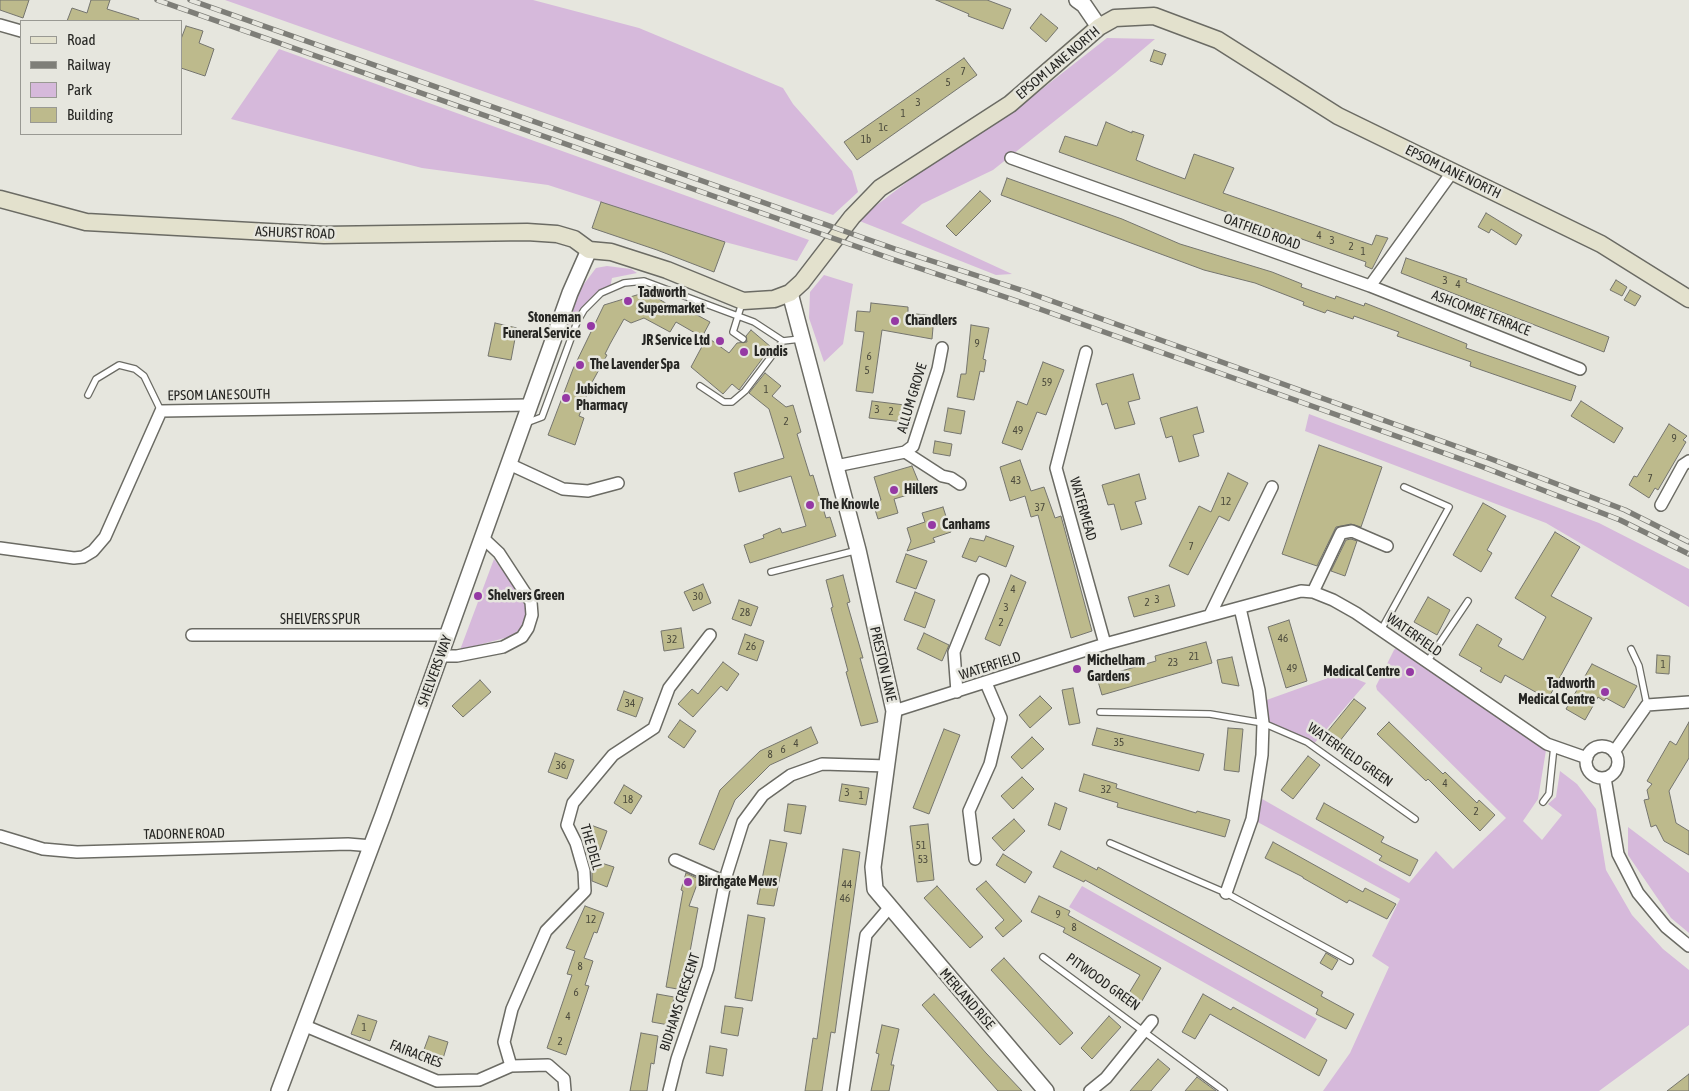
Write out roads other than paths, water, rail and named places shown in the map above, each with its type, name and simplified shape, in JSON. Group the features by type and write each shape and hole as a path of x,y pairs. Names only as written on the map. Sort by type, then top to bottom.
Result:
{"main road":[{"name":"EPSOM LANE NORTH","path":"790,293 802,282 852,217 880,188 1010,104 1099,27 1115,18 1154,16 1218,40 1338,116 1601,244 1689,299"},
{"name":"ASHURST ROAD","path":"0,199 86,222 324,235 527,232 557,234 574,239 589,250"},
{"path":"589,250 610,252 667,270 740,308 790,293"}],"street":[{"path":"1083,2 1099,27"},
{"path":"0,25 20,31"},
{"name":"OATFIELD ROAD","path":"1011,158 1370,286"},
{"path":"1370,286 1453,171"},
{"name":"SHELVERS WAY","path":"279,1091 372,846 570,293 589,250"},
{"name":"ASHCOMBE TERRACE","path":"1370,286 1580,369"},
{"name":"PRESTON LANE","path":"790,293 858,550 894,711 873,867 875,889 889,908"},
{"name":"ALLUM GROVE","path":"836,466 905,452 913,446 938,368 942,348"},
{"name":"WATERMEAD","path":"1086,352 1056,468 1105,644"},
{"name":"EPSOM LANE SOUTH","path":"0,548 74,558 83,557 93,551 105,537 161,411 529,405"},
{"name":"ALLUM GROVE","path":"905,452 942,476 951,478 960,484"},
{"path":"1661,505 1683,465 1689,462"},
{"path":"509,464 563,489 588,491 618,483"},
{"path":"1210,615 1272,487"},
{"path":"1313,592 1341,533 1352,531 1386,546"},
{"path":"440,656 457,656 503,646 522,637 528,628 532,615 531,602 499,553 483,538"},
{"path":"957,692 954,652 983,580"},
{"name":"WATERFIELD","path":"894,711 1105,644 1301,591 1313,592 1341,604 1547,744 1587,758"},
{"path":"1226,893 1252,819 1262,755 1263,722 1259,690 1240,608"},
{"name":"SHELVERS SPUR","path":"192,634 448,635"},
{"name":"THE DELL","path":"511,1066 504,1042 512,1009 546,931 585,891 584,871 576,844 567,825 573,803 613,755 654,728 669,688 710,635"},
{"path":"975,859 969,811 990,764 1001,718 986,683"},
{"path":"1614,752 1648,705 1689,702"},
{"path":"1597,747 1606,747 1614,752 1618,762 1614,772 1605,778 1590,773 1586,763 1587,758 1597,747"},
{"name":"BIDHAMS CRESCENT","path":"669,1091 677,1059 708,968 726,882 743,822 763,795 791,775 822,764 888,766"},
{"path":"1605,778 1618,854 1638,894 1666,927 1689,946"},
{"name":"TADORNE ROAD","path":"0,836 43,849 77,852 348,844 372,846"},
{"path":"675,860 726,882"},
{"path":"843,1091 866,935 889,908"},
{"name":"MERLAND RISE","path":"889,908 1046,1091"},
{"name":"PITWOOD GREEN","path":"1090,1091 1106,1078 1152,1021"},
{"name":"FAIRACRES","path":"303,1025 437,1081 479,1080 511,1066 548,1066 564,1079 565,1091"}],"lane":[{"path":"522,424 542,417 577,322 592,300 610,288 624,283 644,281 740,308 754,322 783,341 803,339"},
{"path":"740,308 733,332 743,340"},
{"path":"700,386 724,402 732,402 745,391 768,356 783,341"},
{"path":"88,395 96,379 119,365 135,369 144,376 161,411"},
{"path":"1381,630 1449,506 1404,487"},
{"path":"772,572 858,550"},
{"path":"1427,662 1468,601"},
{"path":"1631,649 1639,666 1648,705"},
{"name":"WATERFIELD GREEN","path":"1100,712 1210,714 1263,722 1307,742 1415,819"},
{"path":"1543,802 1549,794 1554,746"},
{"path":"1110,843 1226,893 1350,961"},
{"name":"PITWOOD GREEN","path":"1044,957 1224,1091"}],"railway":[{"path":"157,0 892,259 1020,302 1483,467 1620,520 1689,554"},
{"path":"190,0 895,249 1024,291 1486,457 1625,510 1689,542"}],"place":[{"name":"Tadworth Supermarket","path":"628,301"},
{"name":"Chandlers","path":"895,321"},
{"name":"Stoneman Funeral Service","path":"591,326"},
{"name":"JR Service Ltd","path":"720,341"},
{"name":"Londis","path":"744,352"},
{"name":"The Lavender Spa","path":"580,365"},
{"name":"Jubichem Pharmacy","path":"566,398"},
{"name":"Hillers","path":"894,490"},
{"name":"The Knowle","path":"810,505"},
{"name":"Canhams","path":"932,525"},
{"name":"Shelvers Green","path":"478,596"},
{"name":"Michelham Gardens","path":"1077,669"},
{"name":"Medical Centre","path":"1410,672"},
{"name":"Tadworth Medical Centre","path":"1605,692"},
{"name":"Birchgate Mews","path":"688,882"}]}
